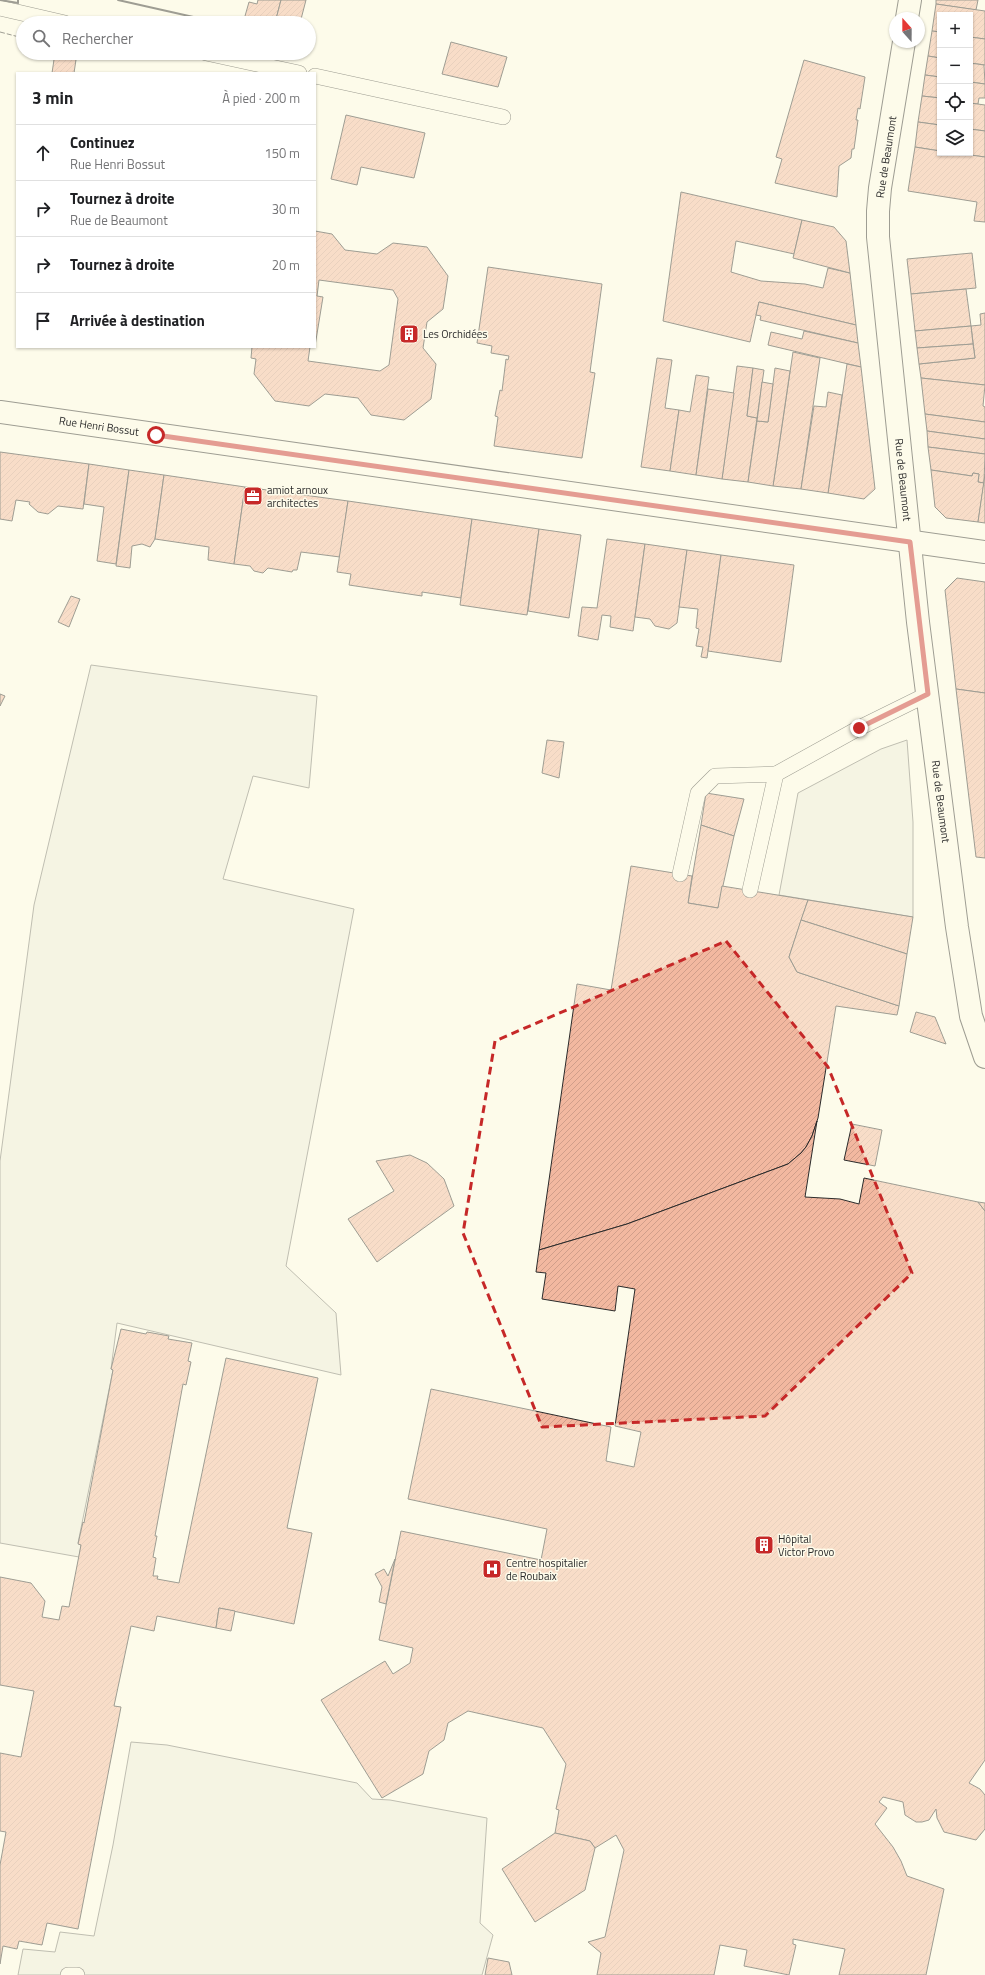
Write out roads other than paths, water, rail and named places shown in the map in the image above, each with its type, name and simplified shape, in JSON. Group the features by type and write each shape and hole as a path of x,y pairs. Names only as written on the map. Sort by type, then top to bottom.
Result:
{"street":[{"path":"908,12 910,0"},
{"name":"Rue de Beaumont","path":"903,48 878,211 878,237 910,542 928,694 975,992 973,1023 985,1057"},
{"name":"Rue Henri Bossut","path":"0,412 985,552"}],"lane":[{"path":"0,8 35,16"},
{"path":"239,60 294,72"},
{"path":"316,76 503,116"},
{"path":"680,874 698,793 715,776 776,774 859,728 928,694"},
{"path":"750,890 776,774"},
{"path":"68,1975 77,1975"}],"place":[{"name":"Les Orchidées","path":"409,334"},
{"name":"amiot arnoux architectes","path":"253,496"},
{"name":"Hôpital Victor Provo","path":"764,1545"},
{"name":"Centre hospitalier de Roubaix","path":"492,1569"}]}
